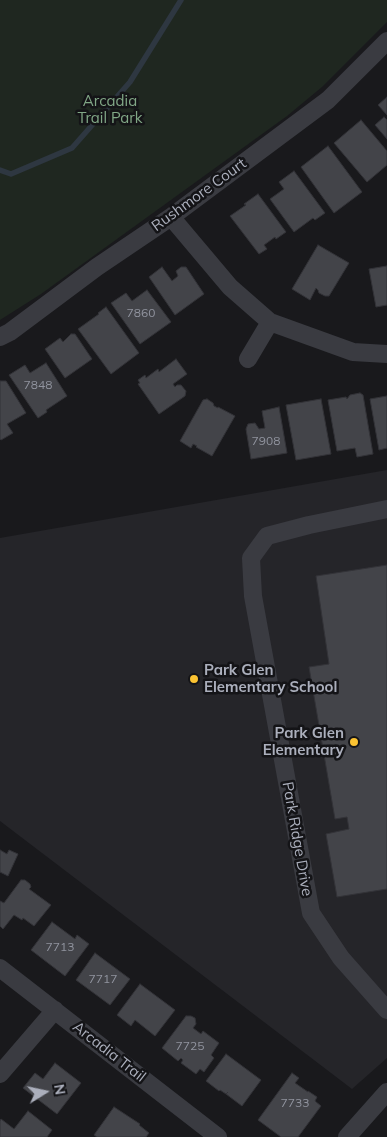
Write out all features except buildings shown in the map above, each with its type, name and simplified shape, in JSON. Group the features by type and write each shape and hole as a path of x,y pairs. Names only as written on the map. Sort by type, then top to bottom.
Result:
{"street":[{"name":"Rushmore Court","path":"0,337 10,332 97,268 171,217 328,100 387,41"},
{"path":"171,217 230,287 270,322 352,352 387,354"},
{"path":"248,359 270,322"},
{"name":"Park Ridge Drive","path":"387,509 309,525 267,536 250,558 253,596 311,913 341,958 387,1010"},
{"name":"Arcadia Trail","path":"0,968 218,1137"},
{"path":"0,1074 55,1010"},
{"path":"347,1137 387,1092"}],"shaded area":[{"name":"Park Glen Elementary School","path":"387,470 387,1058 352,1089 0,821 0,538"}],"green space":[{"name":"Arcadia Trail Park","path":"0,0 387,0 387,22 322,87 287,116 41,294 0,320"}],"waterway":[{"path":"0,170 11,174 72,148 130,82 181,0"}],"place":[{"name":"Park Glen Elementary School","path":"194,679"},
{"name":"Park Glen Elementary","path":"354,742"}]}
